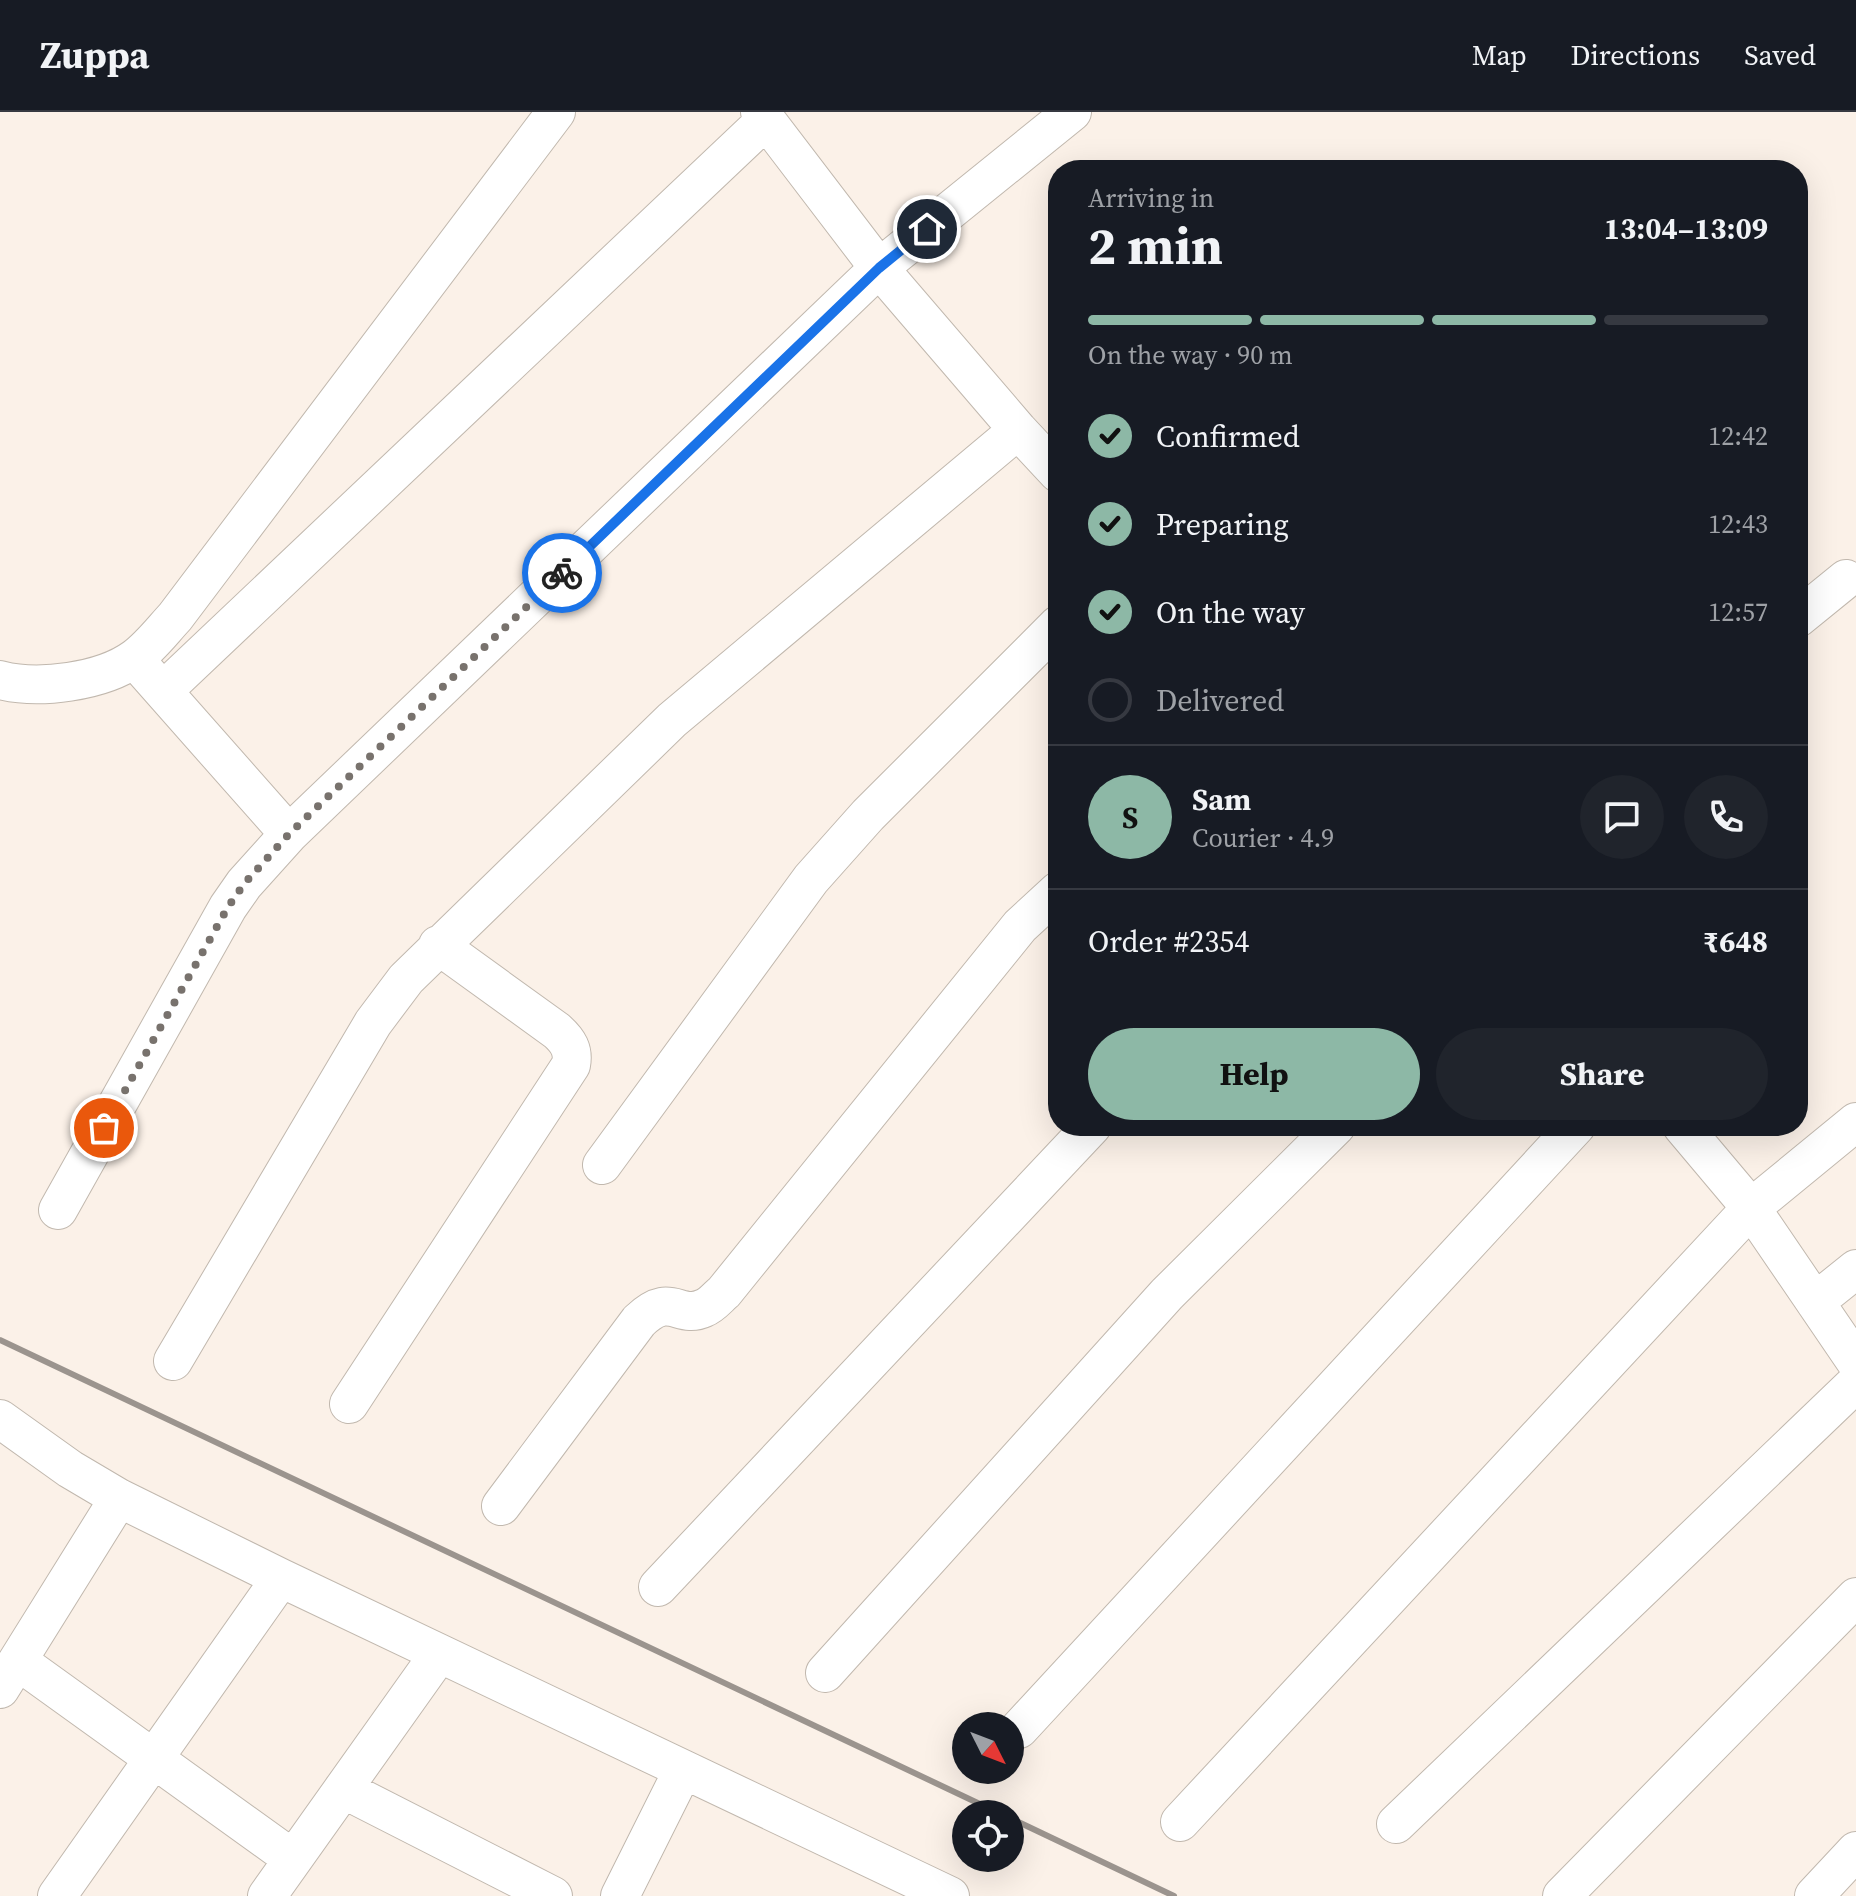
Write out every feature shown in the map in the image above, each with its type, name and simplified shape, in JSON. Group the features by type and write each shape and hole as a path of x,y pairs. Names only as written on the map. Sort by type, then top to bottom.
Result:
{"street":[{"path":"0,680 34,685 67,682 107,672 134,659 175,617 556,112"},
{"path":"58,1210 228,907 244,884 289,834 879,268 1072,112"},
{"path":"163,691 763,116 879,268 1048,462"},
{"path":"173,1361 373,1023 406,979 672,720 1018,430"},
{"path":"1808,610 1846,579"},
{"path":"602,1165 811,879 868,815 1048,635"},
{"path":"134,659 289,834"},
{"path":"501,1506 639,1321 660,1306 690,1311 703,1309 724,1292 1020,926 1048,900"},
{"path":"349,1404 571,1065 573,1057 570,1046 557,1031 438,945"},
{"path":"1180,1822 1751,1208 1856,1122"},
{"path":"658,1587 1083,1136"},
{"path":"825,1673 1167,1294 1326,1136"},
{"path":"1024,1724 1567,1136"},
{"path":"1690,1136 1751,1208 1856,1362"},
{"path":"1815,1302 1856,1269"},
{"path":"1396,1824 1856,1383"},
{"path":"0,1419 70,1469 119,1498 439,1654 950,1896"},
{"path":"119,1498 9,1675 154,1760 293,1859"},
{"path":"57,1896 281,1578"},
{"path":"1562,1896 1856,1597"},
{"path":"267,1896 439,1654"},
{"path":"620,1896 683,1770"},
{"path":"343,1789 553,1896"},
{"path":"1814,1896 1856,1851"}],"railway":[{"path":"0,1340 971,1800"},
{"path":"1024,1825 1174,1896"}],"way so far":[{"path":"104,1128 228,907 244,884 289,834 562,573"}],"route":[{"path":"562,573 879,268 927,229"}]}
